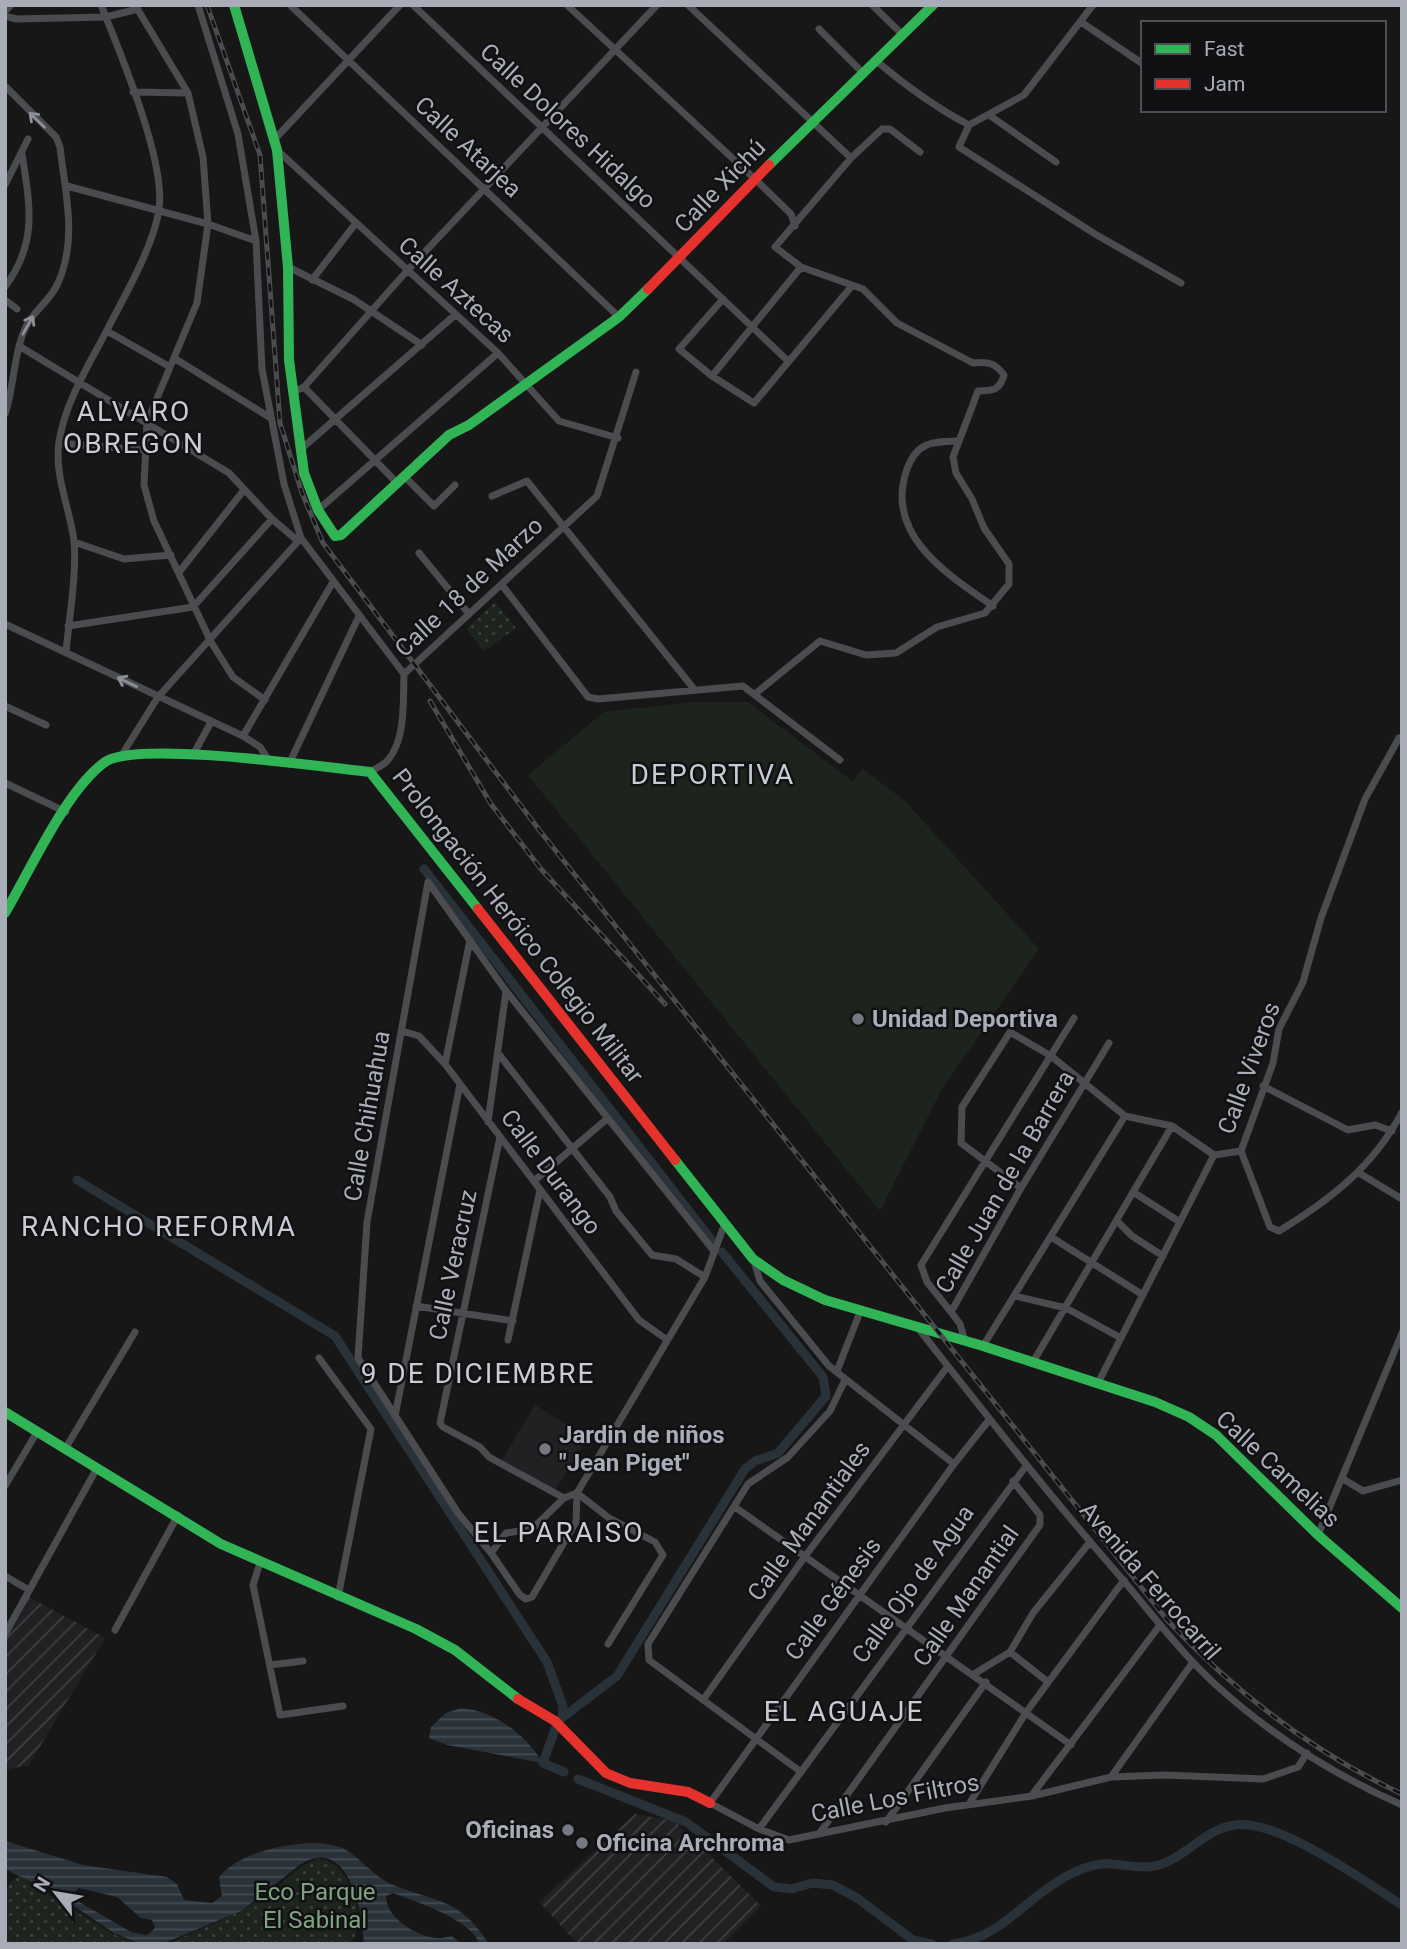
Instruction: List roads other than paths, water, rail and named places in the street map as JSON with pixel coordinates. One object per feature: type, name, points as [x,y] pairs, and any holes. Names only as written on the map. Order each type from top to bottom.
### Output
[{"type":"street","points":[[11,5],[5,14],[16,19],[106,17],[137,7],[188,93],[202,157],[208,224],[197,303],[147,422],[144,485],[154,522],[180,571],[193,607],[211,642],[233,677],[265,700]]},
{"type":"street","points":[[66,652],[74,542],[60,481],[58,443],[80,381],[140,262],[159,211],[159,174],[101,5]]},
{"type":"street","points":[[198,5],[238,134],[256,241],[262,369],[269,417],[300,539]]},
{"type":"street","points":[[234,5],[275,145],[288,267],[289,360],[304,473],[318,510],[498,354]]},
{"type":"street","name":"Calle Atarjea","points":[[290,5],[619,317]]},
{"type":"street","points":[[275,145],[400,5]]},
{"type":"street","name":"Calle Dolores Hidalgo","points":[[413,5],[788,360]]},
{"type":"street","points":[[567,5],[756,180],[791,214],[795,226]]},
{"type":"street","points":[[293,392],[304,387],[406,272],[657,5]]},
{"type":"street","points":[[688,5],[851,158]]},
{"type":"street","points":[[872,5],[902,34]]},
{"type":"street","name":"Calle Xichú","points":[[318,510],[332,535],[341,535],[449,435],[469,425],[619,317],[680,258],[811,121],[933,5]]},
{"type":"street","points":[[1093,5],[1024,95],[969,125],[959,147],[1095,234],[1181,283]]},
{"type":"street","points":[[1081,22],[1141,63]]},
{"type":"street","points":[[819,29],[862,72]]},
{"type":"street","points":[[875,60],[911,90],[969,125]]},
{"type":"street","points":[[5,86],[56,137],[67,186],[68,243],[58,282],[47,302],[30,318],[19,346],[7,390],[5,414]]},
{"type":"street","points":[[133,92],[188,93]]},
{"type":"street","points":[[989,116],[1056,162]]},
{"type":"street","points":[[755,694],[820,641],[866,655],[896,653],[937,627],[985,613],[1009,584],[1009,564],[984,528],[956,472],[953,457],[978,391],[992,391],[1001,385],[1004,375],[997,366],[986,361],[973,362],[946,351],[897,323],[863,289],[851,287],[801,267],[775,247],[851,158],[882,129],[890,129],[920,152]]},
{"type":"street","points":[[5,185],[28,139]]},
{"type":"street","name":"Calle Aztecas","points":[[275,145],[406,272],[527,382],[559,421],[618,438]]},
{"type":"street","points":[[5,287],[20,267],[31,216],[22,154]]},
{"type":"street","points":[[67,186],[208,224],[256,241]]},
{"type":"street","points":[[312,280],[356,223]]},
{"type":"street","points":[[288,267],[372,312],[422,345]]},
{"type":"street","points":[[712,376],[801,267]]},
{"type":"street","points":[[723,299],[679,349],[712,376],[754,404],[851,287]]},
{"type":"street","points":[[5,300],[17,309]]},
{"type":"street","points":[[301,449],[337,421],[455,315]]},
{"type":"street","points":[[107,331],[170,367]]},
{"type":"street","points":[[19,346],[229,473],[272,519],[300,539],[404,674]]},
{"type":"street","points":[[174,358],[269,417]]},
{"type":"street","name":"Calle 18 de Marzo","points":[[370,772],[388,761],[397,741],[404,674],[597,496],[618,438],[636,372]]},
{"type":"street","points":[[304,387],[375,460],[434,506],[455,485]]},
{"type":"street","points":[[958,441],[926,445],[913,453],[902,485],[902,511],[909,533],[928,557],[993,606]]},
{"type":"street","points":[[58,443],[144,450]]},
{"type":"street","points":[[492,496],[527,481],[694,689]]},
{"type":"street","points":[[180,571],[244,490]]},
{"type":"street","points":[[68,626],[193,607],[272,519]]},
{"type":"street","points":[[123,753],[158,697],[211,642],[300,539]]},
{"type":"street","points":[[74,542],[124,559],[171,555]]},
{"type":"street","points":[[419,553],[469,614]]},
{"type":"street","points":[[243,736],[333,582]]},
{"type":"street","points":[[502,585],[589,697],[598,699],[743,686],[840,760]]},
{"type":"street","points":[[289,764],[359,616]]},
{"type":"street","points":[[5,624],[243,736],[260,747],[270,762]]},
{"type":"street","points":[[5,706],[46,725]]},
{"type":"street","points":[[194,755],[211,722]]},
{"type":"street","name":"Calle Viveros","points":[[1098,1383],[1214,1155],[1241,1151],[1273,1063],[1279,1028],[1303,982],[1321,918],[1365,799],[1399,738]]},
{"type":"street","name":"Prolongación Heróico Colegio Militar","points":[[5,913],[85,780],[104,761],[123,753],[153,751],[370,772],[753,1259],[783,1280],[825,1300],[950,1336]]},
{"type":"street","points":[[5,783],[66,812]]},
{"type":"street","name":"Calle Chihuahua","points":[[395,1416],[358,1358],[367,1222],[428,882],[470,940]]},
{"type":"street","points":[[470,940],[506,991],[714,1251]]},
{"type":"street","points":[[444,1064],[470,940]]},
{"type":"street","points":[[488,1122],[506,991]]},
{"type":"street","points":[[951,1312],[927,1282],[921,1265],[1074,1018]]},
{"type":"street","name":"Calle Durango","points":[[402,1031],[419,1036],[444,1064],[639,1320],[666,1339]]},
{"type":"street","points":[[1021,1188],[961,1143],[962,1107],[1010,1032],[1051,1056],[1125,1116],[1172,1126],[1214,1155]]},
{"type":"street","name":"Calle Juan de la Barrera","points":[[965,1341],[960,1324],[951,1312],[1021,1188],[1109,1043]]},
{"type":"street","points":[[499,1053],[652,1255],[676,1259],[705,1277]]},
{"type":"street","points":[[460,1084],[395,1416],[458,1513],[491,1553],[520,1595],[526,1599],[532,1597],[576,1522],[577,1493],[705,1277],[725,1223]]},
{"type":"street","points":[[1264,1086],[1349,1130],[1375,1125],[1392,1131]]},
{"type":"street","points":[[1241,1151],[1273,1229],[1279,1231],[1322,1205],[1359,1172],[1392,1131],[1402,1112]]},
{"type":"street","points":[[983,1346],[1125,1116]]},
{"type":"street","points":[[534,1181],[608,1118]]},
{"type":"street","points":[[1033,1362],[1172,1126]]},
{"type":"street","name":"Calle Veracruz","points":[[500,1137],[440,1423],[480,1447],[489,1457],[564,1498]]},
{"type":"street","points":[[1359,1172],[1402,1199]]},
{"type":"street","points":[[508,1340],[540,1190]]},
{"type":"street","points":[[1133,1192],[1180,1222]]},
{"type":"street","points":[[1116,1221],[1132,1236],[1163,1256]]},
{"type":"street","points":[[1051,1237],[1143,1295]]},
{"type":"street","points":[[753,1259],[760,1281],[829,1366],[902,1426],[954,1464]]},
{"type":"street","points":[[1015,1296],[1066,1308],[1121,1338]]},
{"type":"street","points":[[416,1306],[463,1311],[513,1321]]},
{"type":"street","points":[[837,1371],[860,1312]]},
{"type":"street","name":"Avenida Ferrocarril","points":[[917,1327],[1026,1466],[1160,1625],[1217,1686],[1284,1740],[1339,1776],[1402,1805]]},
{"type":"street","points":[[65,1449],[135,1332]]},
{"type":"street","points":[[1318,1535],[1402,1333]]},
{"type":"street","name":"Calle Camelias","points":[[950,1336],[1098,1383],[1189,1417],[1216,1435],[1318,1535],[1402,1608]]},
{"type":"street","points":[[319,1358],[371,1429],[338,1597]]},
{"type":"street","name":"Calle Manantiales","points":[[703,1700],[806,1555],[948,1366]]},
{"type":"street","points":[[801,1772],[649,1660],[646,1652],[648,1644],[748,1484],[788,1457],[830,1410],[845,1380]]},
{"type":"street","name":"Calle Los Filtros","points":[[5,1412],[222,1544],[260,1563],[416,1629],[455,1650],[528,1707],[555,1721],[606,1773],[630,1783],[688,1793],[760,1829],[789,1840],[885,1823],[969,1804],[1032,1796],[1111,1777],[1164,1775],[1264,1779],[1298,1767],[1307,1753]]},
{"type":"street","name":"Calle Génesis","points":[[710,1803],[954,1464],[989,1420]]},
{"type":"street","points":[[5,1486],[37,1432]]},
{"type":"street","name":"Calle Ojo de Agua","points":[[760,1829],[906,1626],[1026,1466]]},
{"type":"street","points":[[5,1634],[97,1468]]},
{"type":"street","points":[[1343,1479],[1363,1491],[1402,1480]]},
{"type":"street","name":"Calle Manantial","points":[[819,1835],[1042,1520],[1013,1481]]},
{"type":"street","points":[[491,1553],[506,1533],[532,1529],[564,1498],[577,1493]]},
{"type":"street","points":[[577,1493],[609,1518],[655,1542],[663,1555],[608,1644]]},
{"type":"street","points":[[735,1507],[1027,1711],[1071,1745]]},
{"type":"street","points":[[115,1630],[178,1516]]},
{"type":"street","points":[[974,1674],[1010,1652],[1033,1613],[1090,1542]]},
{"type":"street","points":[[260,1563],[253,1585],[280,1715],[343,1706]]},
{"type":"street","points":[[5,1576],[29,1590]]},
{"type":"street","points":[[969,1804],[1027,1711],[1124,1580]]},
{"type":"street","points":[[1032,1796],[1160,1625]]},
{"type":"street","points":[[1010,1652],[1048,1682]]},
{"type":"street","points":[[270,1665],[303,1661]]},
{"type":"street","points":[[1111,1777],[1194,1662]]},
{"type":"street","points":[[885,1823],[986,1682]]},
{"type":"waterway","points":[[424,869],[713,1242]]},
{"type":"waterway","points":[[77,1180],[335,1336],[547,1662],[563,1706],[562,1718]]},
{"type":"waterway","points":[[562,1718],[617,1676],[745,1469],[755,1461],[778,1453],[826,1396],[823,1377],[722,1252]]},
{"type":"waterway","points":[[555,1729],[543,1763],[564,1772]]},
{"type":"waterway","points":[[578,1779],[686,1822],[774,1887],[792,1889],[812,1883],[833,1885],[857,1898],[913,1940],[932,1944]]},
{"type":"waterway","points":[[953,1944],[969,1941],[996,1928],[1044,1891],[1076,1871],[1105,1864],[1155,1866],[1175,1858],[1213,1832],[1235,1825],[1253,1825],[1297,1841],[1402,1905]]},
{"type":"railway","points":[[207,5],[260,155],[280,423],[302,493],[323,543],[540,831],[1168,1621],[1221,1672],[1277,1719],[1337,1759],[1402,1794]]},
{"type":"railway","points":[[430,701],[491,804],[541,869],[665,1004]]},
{"type":"place","name":"Unidad Deportiva","points":[[858,1019]]},
{"type":"place","name":"Jardin de niños \"Jean Piget\"","points":[[545,1449]]},
{"type":"place","name":"Oficinas","points":[[568,1830]]},
{"type":"place","name":"Oficina Archroma","points":[[582,1843]]},
{"type":"district","name":"ALVARO OBREGON","points":[[134,427]]},
{"type":"district","name":"DEPORTIVA","points":[[713,774]]},
{"type":"district","name":"RANCHO REFORMA","points":[[159,1226]]},
{"type":"district","name":"9 DE DICIEMBRE","points":[[478,1373]]},
{"type":"district","name":"EL PARAISO","points":[[559,1532]]},
{"type":"district","name":"EL AGUAJE","points":[[844,1711]]},
{"type":"park label","name":"Eco Parque El Sabinal","points":[[315,1906]]}]
